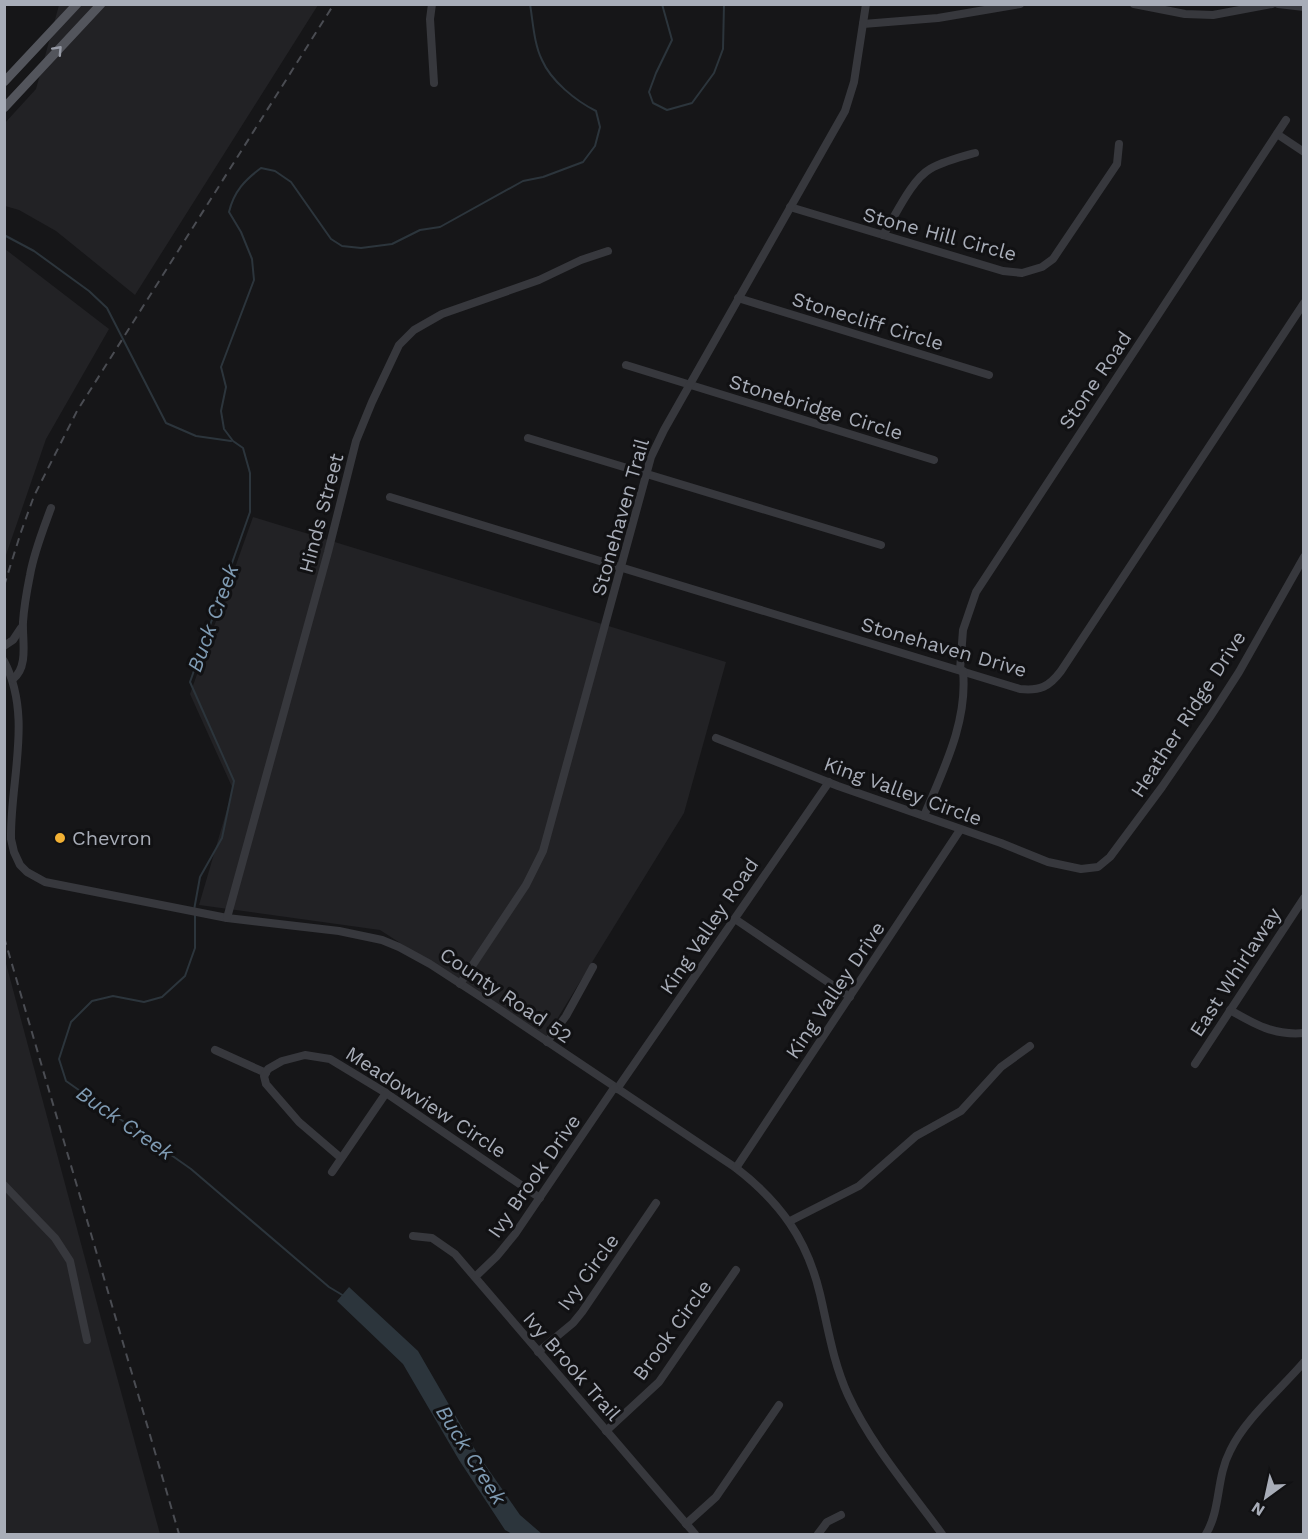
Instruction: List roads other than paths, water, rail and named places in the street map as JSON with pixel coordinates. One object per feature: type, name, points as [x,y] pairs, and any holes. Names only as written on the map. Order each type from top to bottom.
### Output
[{"type":"main road","points":[[4,82],[76,4]]},
{"type":"main road","points":[[4,108],[101,4]]},
{"type":"main road","points":[[26,59],[40,70]]},
{"type":"street","points":[[432,4],[430,19],[434,83]]},
{"type":"street","name":"Stonehaven Trail","points":[[460,984],[526,885],[543,851],[646,474],[657,444],[845,111],[854,82],[866,4]]},
{"type":"street","points":[[863,24],[938,18],[1020,4]]},
{"type":"street","points":[[1134,4],[1185,14],[1213,15],[1272,4]]},
{"type":"street","points":[[1278,4],[1304,7]]},
{"type":"street","name":"Stone Road","points":[[924,816],[956,738],[962,701],[963,630],[976,592],[1286,120]]},
{"type":"street","points":[[1277,134],[1304,152]]},
{"type":"street","name":"Stone Hill Circle","points":[[790,207],[1003,271],[1022,273],[1049,263],[1061,249],[1117,164],[1119,144]]},
{"type":"street","points":[[883,235],[922,175],[938,165],[975,153]]},
{"type":"street","name":"Hinds Street","points":[[227,918],[328,552],[356,441],[399,345],[414,330],[442,314],[539,280],[581,260],[608,251]]},
{"type":"street","name":"Stonecliff Circle","points":[[738,298],[989,375]]},
{"type":"street","name":"Stonehaven Drive","points":[[390,497],[1020,689],[1032,690],[1046,687],[1057,677],[1304,303]]},
{"type":"street","name":"Stonebridge Circle","points":[[626,365],[934,460]]},
{"type":"street","points":[[528,438],[881,545]]},
{"type":"street","points":[[13,679],[18,675],[22,666],[23,623],[33,559],[51,508]]},
{"type":"street","name":"Heather Ridge Drive","points":[[1081,869],[1090,869],[1104,863],[1162,787],[1239,672],[1304,557]]},
{"type":"street","points":[[4,646],[19,634],[23,623]]},
{"type":"street","name":"County Road 52","points":[[4,662],[13,679],[18,697],[19,723],[11,839],[14,852],[27,872],[45,882],[227,918],[339,931],[382,940],[412,954],[460,984],[736,1168],[758,1185],[790,1221],[804,1247],[817,1282],[832,1350],[850,1398],[876,1443],[942,1534]]},
{"type":"street","name":"King Valley Circle","points":[[716,738],[1048,862],[1081,869]]},
{"type":"street","name":"King Valley Road","points":[[615,1089],[829,782]]},
{"type":"street","name":"King Valley Drive","points":[[736,1168],[960,830]]},
{"type":"street","name":"East Whirlaway","points":[[1195,1064],[1304,898]]},
{"type":"street","points":[[735,919],[850,997]]},
{"type":"street","points":[[547,1042],[566,1016],[593,967]]},
{"type":"street","points":[[1230,1010],[1263,1028],[1285,1033],[1304,1033]]},
{"type":"street","points":[[790,1221],[859,1186],[916,1136],[961,1111],[1001,1067],[1030,1046]]},
{"type":"street","points":[[215,1050],[266,1073],[266,1084],[287,1110],[341,1158]]},
{"type":"street","name":"Meadowview Circle","points":[[266,1073],[273,1066],[294,1057],[316,1055],[340,1064],[540,1198]]},
{"type":"street","name":"Ivy Brook Drive","points":[[475,1277],[505,1248],[615,1089]]},
{"type":"street","points":[[332,1172],[386,1093]]},
{"type":"street","points":[[4,1185],[55,1238],[70,1261],[87,1340]]},
{"type":"street","name":"Ivy Circle","points":[[538,1352],[573,1323],[582,1312],[656,1203]]},
{"type":"street","name":"Ivy Brook Trail","points":[[412,1236],[427,1236],[455,1254],[695,1534]]},
{"type":"street","name":"Brook Circle","points":[[606,1431],[659,1382],[736,1270]]},
{"type":"street","points":[[1206,1534],[1214,1519],[1223,1467],[1229,1451],[1255,1417],[1304,1362]]},
{"type":"street","points":[[686,1524],[716,1497],[779,1405]]},
{"type":"street","points":[[818,1534],[827,1522],[841,1515]]},
{"type":"water","points":[[349,1287],[418,1351],[477,1453],[520,1515],[542,1534],[512,1534],[505,1530],[459,1460],[403,1364],[337,1301]]},
{"type":"waterway","name":"Buck Creek","points":[[194,910],[200,877],[222,838],[234,781],[190,682],[250,512],[250,473],[243,448],[233,441],[224,429],[221,411],[226,387],[221,367],[254,280],[252,259],[241,232],[229,212],[231,205],[241,187],[261,168],[275,171],[291,182],[331,239],[342,246],[361,248],[392,244],[420,230],[440,227],[523,181],[543,177],[583,162],[595,146],[600,127],[596,111],[565,90],[546,68],[537,47],[530,4]]},
{"type":"waterway","name":"Buck Creek","points":[[662,4],[672,40],[649,92],[653,103],[667,110],[692,103],[714,73],[723,49],[724,4]]},
{"type":"waterway","points":[[4,235],[34,251],[89,291],[107,308],[166,423],[196,436],[231,441]]},
{"type":"waterway","name":"Buck Creek","points":[[195,915],[195,948],[185,976],[162,997],[144,1002],[113,996],[92,1001],[71,1022],[59,1059],[66,1081],[191,1169],[329,1287],[344,1296]]},
{"type":"railway","points":[[4,586],[34,496],[77,411],[334,4]]},
{"type":"railway","points":[[4,937],[179,1534]]},
{"type":"place","name":"Chevron","points":[[60,838]]}]
